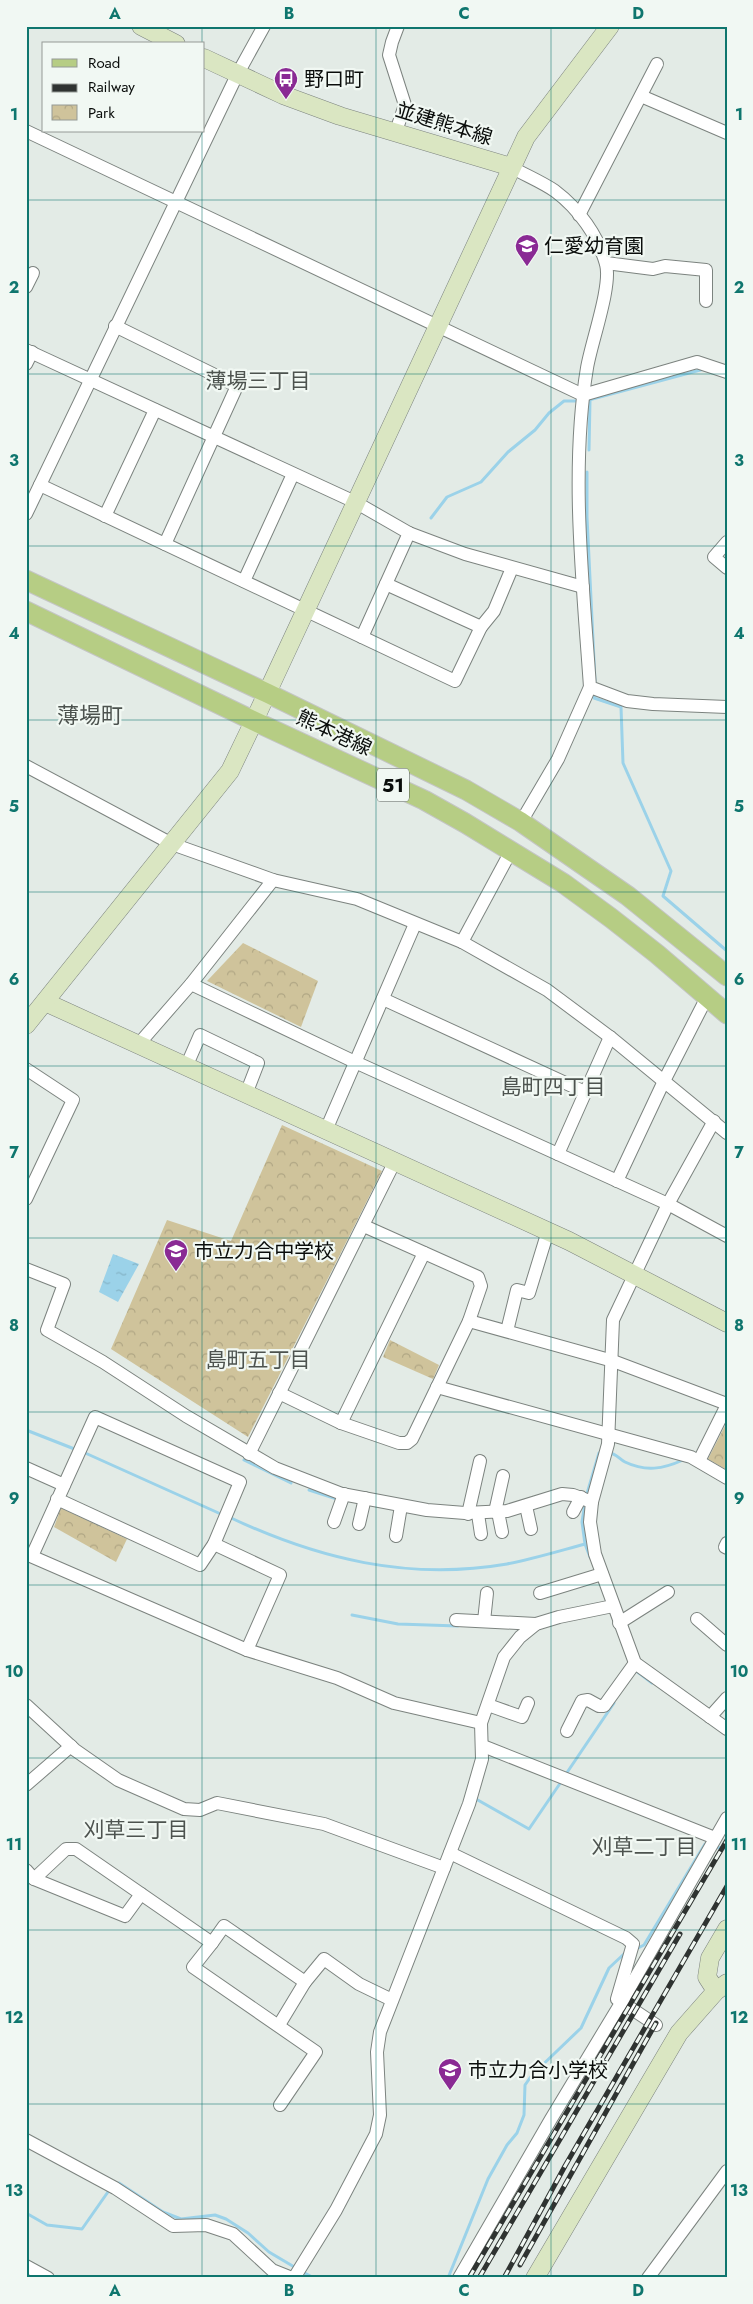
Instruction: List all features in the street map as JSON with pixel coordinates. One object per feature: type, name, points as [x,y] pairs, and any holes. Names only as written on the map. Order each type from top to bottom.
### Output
[{"type":"main road","name":"熊本港線","points":[[26,580],[420,766],[521,822],[628,896],[727,976]]},
{"type":"main road","name":"熊本港線","points":[[26,611],[254,722],[424,800],[563,883],[658,954],[727,1014]]},
{"type":"street","points":[[141,26],[172,42]]},
{"type":"street","points":[[26,514],[237,75],[264,26]]},
{"type":"street","points":[[396,131],[405,105],[389,55],[398,26]]},
{"type":"street","name":"並建熊本線","points":[[205,59],[237,75],[340,116],[396,131],[511,167],[526,137],[607,27]]},
{"type":"street","points":[[579,215],[657,64]]},
{"type":"street","points":[[641,96],[727,133]]},
{"type":"street","points":[[26,131],[583,394],[697,362],[727,372]]},
{"type":"street","points":[[26,1026],[158,858],[172,844],[230,771],[511,167],[554,191],[579,215],[595,235],[607,270],[604,298],[590,350],[583,394],[578,451],[583,588],[590,687],[558,759],[521,822]]},
{"type":"street","points":[[606,263],[653,269],[665,266],[706,270],[706,300]]},
{"type":"street","points":[[26,287],[33,273]]},
{"type":"street","points":[[115,326],[237,386],[165,544]]},
{"type":"street","points":[[26,364],[29,351],[212,438],[355,502],[409,532],[466,554],[583,588]]},
{"type":"street","points":[[105,516],[154,410]]},
{"type":"street","points":[[244,581],[293,474]]},
{"type":"street","points":[[40,485],[455,681],[481,627],[494,612],[512,568]]},
{"type":"street","points":[[362,637],[409,532]]},
{"type":"street","points":[[727,542],[714,557],[727,568]]},
{"type":"street","points":[[386,584],[481,627]]},
{"type":"street","points":[[590,687],[627,701],[727,707]]},
{"type":"street","points":[[26,766],[81,793],[172,844],[273,880],[357,899],[462,942],[548,990],[610,1037],[727,1132]]},
{"type":"street","points":[[462,942],[511,852]]},
{"type":"street","points":[[137,1046],[191,984],[273,880]]},
{"type":"street","points":[[326,1130],[415,924]]},
{"type":"street","points":[[191,984],[355,1062],[668,1204],[727,1236]]},
{"type":"street","points":[[617,1181],[664,1081],[707,997]]},
{"type":"street","points":[[383,999],[586,1092]]},
{"type":"street","points":[[45,1002],[137,1046],[548,1231],[727,1323]]},
{"type":"street","points":[[186,1067],[200,1035],[258,1063],[246,1094]]},
{"type":"street","points":[[558,1154],[610,1037]]},
{"type":"street","points":[[26,1069],[72,1100],[26,1199]]},
{"type":"street","points":[[573,1512],[586,1500],[608,1444],[613,1361],[613,1320],[668,1204],[714,1121]]},
{"type":"street","points":[[250,1454],[395,1161]]},
{"type":"street","points":[[279,1393],[341,1423],[399,1443],[407,1443],[412,1438],[438,1387],[469,1321],[481,1286],[478,1277],[364,1226]]},
{"type":"street","points":[[507,1331],[517,1290],[529,1293],[548,1231]]},
{"type":"street","points":[[341,1423],[424,1253]]},
{"type":"street","points":[[26,1269],[64,1284],[47,1330],[103,1362],[186,1416],[274,1468],[344,1494],[427,1510],[473,1514],[497,1512],[526,1506],[562,1494],[586,1500]]},
{"type":"street","points":[[469,1321],[613,1361],[727,1404],[699,1461]]},
{"type":"street","points":[[438,1387],[691,1456],[727,1478]]},
{"type":"street","points":[[57,1499],[200,1565],[214,1544],[240,1482],[95,1417],[29,1555],[247,1650],[338,1678],[394,1702],[481,1722]]},
{"type":"street","points":[[480,1461],[473,1514],[481,1534]]},
{"type":"street","points":[[26,1468],[64,1485]]},
{"type":"street","points":[[502,1532],[497,1512],[503,1476]]},
{"type":"street","points":[[334,1522],[344,1494]]},
{"type":"street","points":[[359,1524],[365,1498]]},
{"type":"street","points":[[586,1500],[590,1533],[602,1574],[635,1663],[727,1729]]},
{"type":"street","points":[[396,1536],[401,1506]]},
{"type":"street","points":[[526,1506],[531,1529]]},
{"type":"street","points":[[727,1543],[725,1547],[727,1548]]},
{"type":"street","points":[[214,1544],[280,1575],[247,1650]]},
{"type":"street","points":[[540,1593],[602,1574]]},
{"type":"street","points":[[620,1623],[668,1592]]},
{"type":"street","points":[[484,1621],[487,1593]]},
{"type":"street","points":[[456,1620],[536,1624],[559,1617],[613,1606]]},
{"type":"street","points":[[697,1619],[727,1646]]},
{"type":"street","points":[[26,2140],[115,2188],[173,2226],[206,2224],[233,2234],[270,2274],[293,2278],[336,2210],[376,2134],[380,2115],[378,2052],[380,2032],[472,1795],[482,1759],[481,1722],[499,1668],[510,1648],[536,1624]]},
{"type":"street","points":[[568,1731],[582,1702],[588,1700],[599,1706],[604,1706],[635,1663]]},
{"type":"street","points":[[710,1717],[727,1698]]},
{"type":"street","points":[[488,1705],[522,1717],[528,1703]]},
{"type":"street","points":[[26,1705],[72,1746],[118,1780],[184,1809],[200,1810],[217,1803],[324,1824],[444,1868]]},
{"type":"street","points":[[26,1785],[72,1746]]},
{"type":"street","points":[[483,1746],[715,1838]]},
{"type":"street","points":[[459,2278],[551,2119],[621,2004],[727,1818]]},
{"type":"street","points":[[30,1875],[66,1849],[76,1849],[212,1942]]},
{"type":"street","points":[[450,1853],[626,1938],[633,1944],[617,1999],[621,2004],[656,2024]]},
{"type":"street","points":[[30,1875],[125,1916],[141,1894]]},
{"type":"street","points":[[280,2105],[316,2052],[193,1967],[224,1926],[306,1982]]},
{"type":"street","points":[[535,2278],[679,2033],[721,1987],[707,1977],[710,1958],[727,1929]]},
{"type":"street","points":[[279,2025],[306,1982],[324,1959],[359,1984],[392,2000]]},
{"type":"street","points":[[648,2278],[727,2171]]},
{"type":"street","points":[[26,2266],[48,2278]]},
{"type":"green space","points":[[243,943],[318,981],[301,1027],[207,981]]},
{"type":"green space","points":[[282,1125],[382,1171],[248,1437],[111,1349],[167,1220],[231,1241]]},
{"type":"green space","points":[[390,1340],[439,1365],[433,1379],[383,1357]]},
{"type":"green space","points":[[727,1422],[727,1470],[708,1459]]},
{"type":"green space","points":[[61,1508],[127,1539],[116,1562],[54,1527]]},
{"type":"water","points":[[113,1254],[139,1264],[118,1302],[99,1292]]},
{"type":"waterway","points":[[585,401],[704,369]]},
{"type":"waterway","points":[[589,450],[590,400]]},
{"type":"waterway","points":[[431,518],[447,497],[481,482],[508,452],[535,430],[549,413],[564,401],[579,401]]},
{"type":"waterway","points":[[587,472],[587,517],[595,681]]},
{"type":"waterway","points":[[595,692],[594,698],[621,707],[623,763],[671,871],[663,896],[727,951]]},
{"type":"waterway","points":[[26,1430],[77,1450]]},
{"type":"waterway","points":[[83,1452],[223,1515]]},
{"type":"waterway","points":[[586,1497],[599,1453],[602,1453]]},
{"type":"waterway","points":[[608,1453],[625,1462],[647,1468],[668,1466],[683,1460]]},
{"type":"waterway","points":[[244,1460],[291,1483]]},
{"type":"waterway","points":[[309,1490],[337,1499]]},
{"type":"waterway","points":[[229,1517],[262,1532],[296,1544],[364,1563],[434,1570],[470,1569],[517,1562],[585,1544],[582,1522],[585,1503]]},
{"type":"waterway","points":[[585,1544],[590,1557]]},
{"type":"waterway","points":[[352,1615],[398,1624],[458,1626]]},
{"type":"waterway","points":[[635,1670],[652,1683]]},
{"type":"waterway","points":[[566,1774],[614,1703]]},
{"type":"waterway","points":[[476,1799],[529,1829],[561,1782]]},
{"type":"waterway","points":[[636,1949],[644,1945],[705,1844],[707,1845]]},
{"type":"waterway","points":[[715,1847],[727,1849]]},
{"type":"waterway","points":[[448,2278],[488,2179],[507,2145],[517,2133],[524,2115],[525,2085],[532,2075],[581,2028],[609,1968],[625,1953]]},
{"type":"waterway","points":[[119,2183],[163,2212],[181,2219],[215,2215],[226,2219],[248,2233],[269,2252],[296,2268]]},
{"type":"waterway","points":[[26,2213],[47,2225],[82,2229],[110,2189]]},
{"type":"waterway","points":[[301,2271],[314,2278]]},
{"type":"railway","points":[[469,2278],[727,1840]]},
{"type":"railway","points":[[504,2278],[565,2166],[727,1886]]},
{"type":"railway","points":[[479,2278],[680,1934]]},
{"type":"railway","points":[[520,2265],[656,2023]]},
{"type":"place","name":"野口町","points":[[286,100]]},
{"type":"place","name":"仁愛幼育園","points":[[527,267]]},
{"type":"place","name":"市立力合中学校","points":[[176,1272]]},
{"type":"place","name":"市立力合小学校","points":[[450,2091]]},
{"type":"district","name":"薄場三丁目","points":[[258,381]]},
{"type":"district","name":"薄場町","points":[[90,715]]},
{"type":"district","name":"島町四丁目","points":[[553,1087]]},
{"type":"district","name":"島町五丁目","points":[[258,1360]]},
{"type":"district","name":"刈草三丁目","points":[[136,1830]]},
{"type":"district","name":"刈草二丁目","points":[[644,1847]]}]
